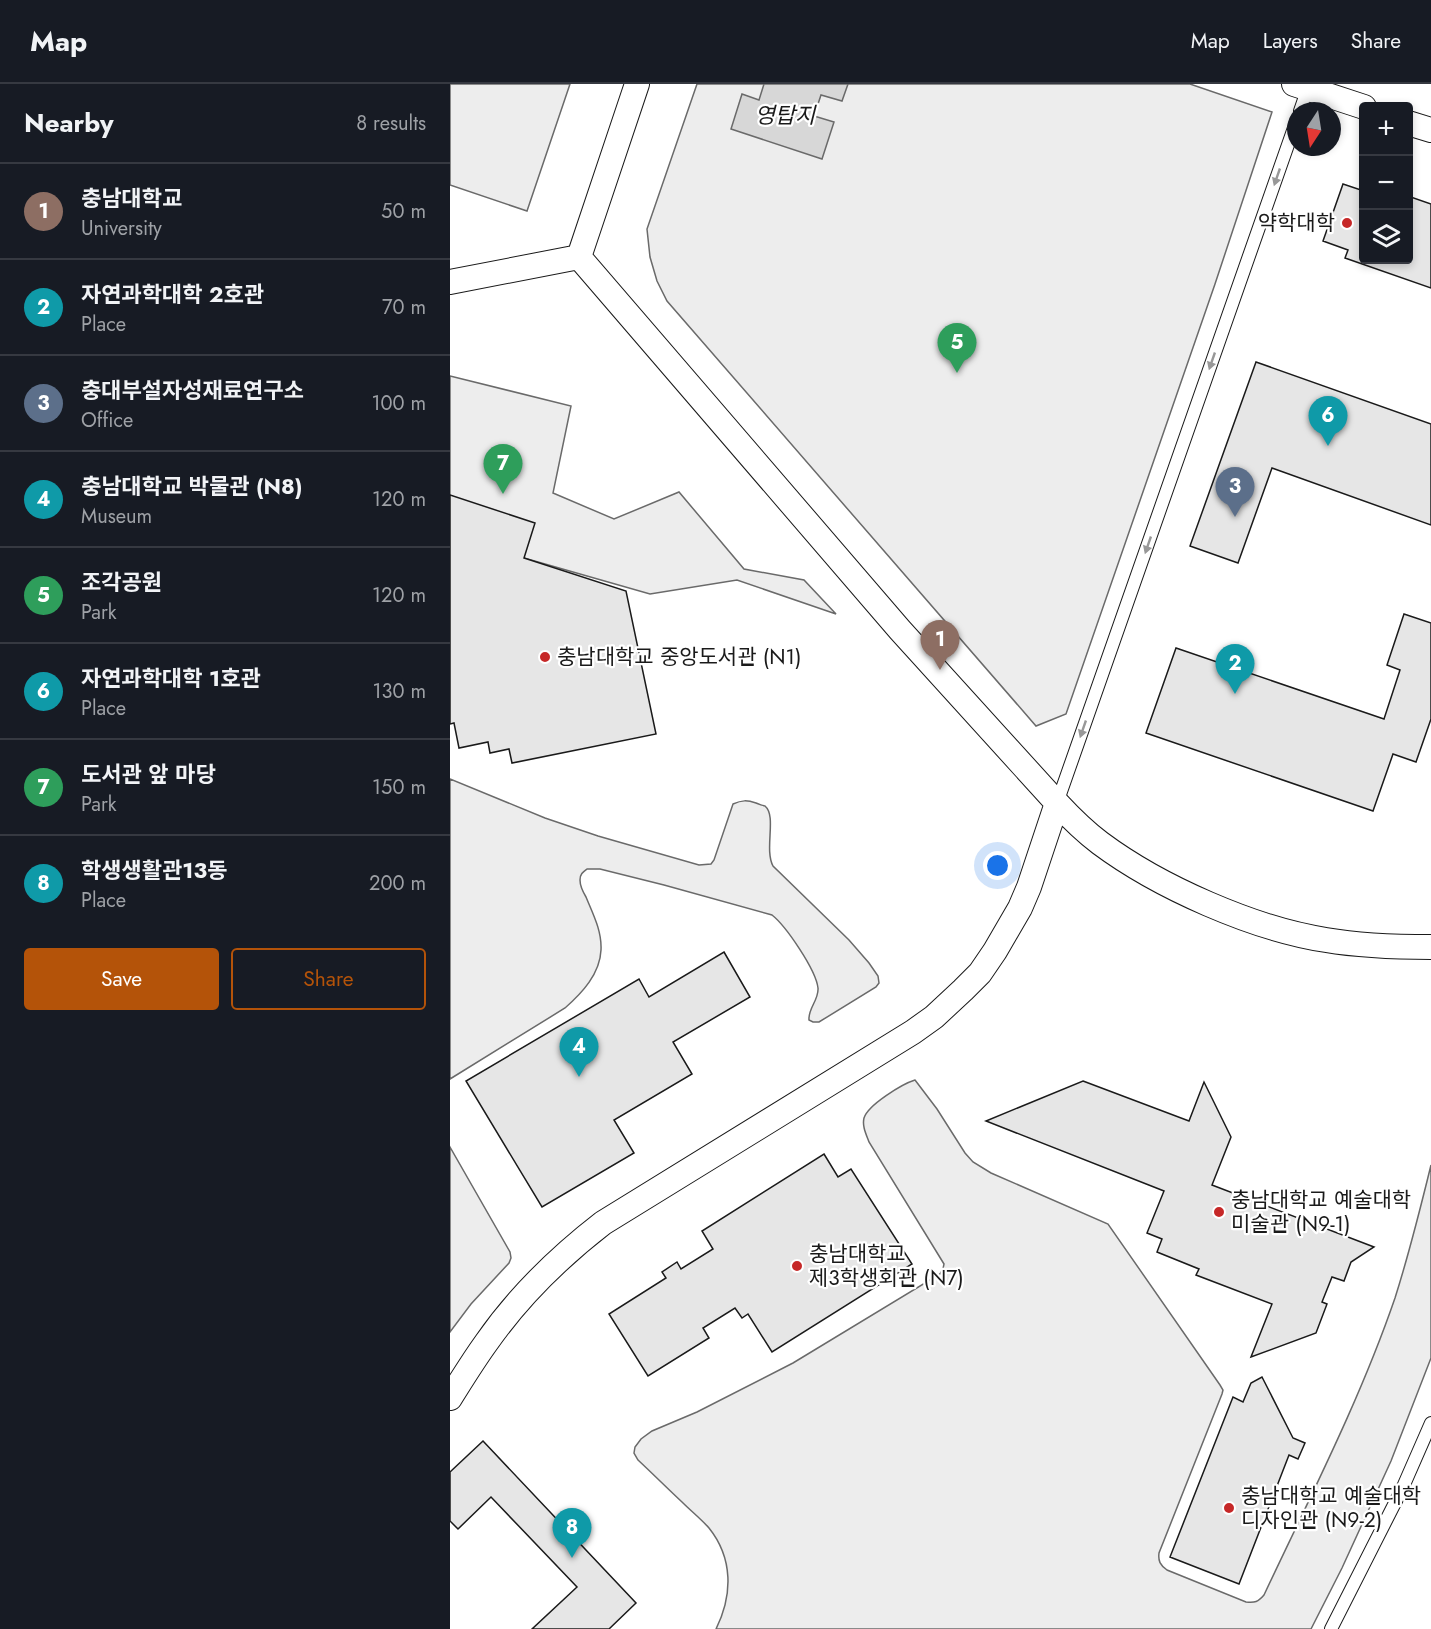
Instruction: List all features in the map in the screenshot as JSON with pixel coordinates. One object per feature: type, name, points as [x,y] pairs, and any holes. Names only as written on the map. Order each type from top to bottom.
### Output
[{"type":"street","points":[[579,257],[637,84]]},
{"type":"street","points":[[1303,92],[1359,106]]},
{"type":"street","points":[[1413,125],[1431,130]]},
{"type":"street","points":[[450,282],[579,257]]},
{"type":"street","points":[[579,257],[900,630],[1057,803],[1100,843],[1129,863],[1184,893],[1294,934],[1325,940],[1385,946],[1431,947]]},
{"type":"street","points":[[450,1398],[504,1320],[551,1267],[580,1240],[621,1211],[913,1032],[963,990],[980,973],[1020,908],[1057,803]]},
{"type":"lane","points":[[1057,803],[1287,148]]},
{"type":"lane","points":[[1331,1629],[1403,1487],[1431,1423]]},
{"type":"shaded area","points":[[450,84],[570,84],[527,211],[450,185]]},
{"type":"shaded area","points":[[697,84],[1190,84],[1272,112],[1066,714],[1036,726],[667,301],[657,281],[650,257],[647,229]]},
{"type":"shaded area","points":[[450,376],[571,406],[553,493],[614,519],[679,492],[744,569],[804,580],[836,614],[737,580],[650,594],[524,558],[450,495]]},
{"type":"shaded area","points":[[450,779],[545,818],[699,865],[711,864],[714,860],[733,804],[747,801],[765,806],[770,817],[770,851],[773,866],[849,940],[869,963],[878,976],[879,983],[819,1022],[813,1022],[809,1020],[809,1016],[818,992],[816,980],[800,949],[772,915],[600,869],[587,869],[580,880],[601,943],[600,959],[594,975],[578,996],[565,1008],[450,1079]]},
{"type":"shaded area","points":[[915,1080],[973,1162],[991,1173],[1108,1224],[1220,1385],[1223,1390],[1222,1394],[1159,1558],[1161,1565],[1167,1570],[1246,1602],[1256,1602],[1264,1595],[1334,1448],[1366,1374],[1395,1298],[1431,1165],[1431,1358],[1391,1461],[1311,1629],[716,1629],[722,1616],[728,1590],[723,1552],[709,1528],[638,1460],[634,1453],[635,1447],[652,1431],[697,1412],[793,1363],[940,1274],[944,1264],[869,1142],[864,1124],[867,1113],[878,1101]]},
{"type":"shaded area","points":[[450,1147],[510,1252],[511,1258],[450,1332]]},
{"type":"water","name":"영탑지","points":[[764,84],[848,84],[842,101],[821,95],[814,116],[834,122],[822,159],[731,129],[742,94],[759,100]]},
{"type":"building","name":"약학대학","points":[[1343,184],[1359,189],[1359,263],[1345,258],[1348,250],[1323,241]]},
{"type":"building","name":"약학대학","points":[[1413,198],[1431,204],[1431,288],[1362,264],[1413,264]]},
{"type":"building","points":[[1256,362],[1431,424],[1431,525],[1272,468],[1238,563],[1190,546]]},
{"type":"building","name":"충남대학교 중앙도서관 (N1)","points":[[450,495],[535,523],[524,558],[626,591],[656,734],[512,763],[509,749],[490,753],[488,742],[459,748],[454,723],[450,724]]},
{"type":"building","points":[[1404,614],[1431,623],[1431,719],[1416,762],[1393,754],[1373,811],[1146,733],[1176,648],[1384,719],[1400,670],[1387,665]]},
{"type":"building","points":[[724,952],[750,997],[673,1042],[692,1074],[614,1120],[634,1153],[542,1207],[466,1081],[639,979],[649,997]]},
{"type":"building","name":"충남대학교 예술대학 미술관 (N9-1)","points":[[1083,1081],[1189,1121],[1204,1082],[1231,1137],[1212,1185],[1374,1247],[1351,1262],[1344,1281],[1332,1277],[1322,1302],[1327,1304],[1316,1333],[1251,1357],[1272,1304],[1196,1275],[1199,1269],[1157,1252],[1162,1239],[1147,1233],[1164,1191],[986,1121]]},
{"type":"building","name":"충남대학교 제3학생회관 (N7)","points":[[824,1154],[838,1177],[851,1169],[912,1264],[772,1352],[748,1314],[742,1318],[735,1308],[703,1328],[709,1338],[648,1376],[609,1314],[666,1278],[662,1272],[677,1262],[681,1269],[713,1249],[702,1231]]},
{"type":"building","name":"충남대학교 예술대학 디자인관 (N9-2)","points":[[1262,1377],[1293,1438],[1305,1443],[1298,1459],[1289,1455],[1239,1584],[1170,1557],[1233,1397],[1243,1402],[1251,1383]]},
{"type":"building","points":[[483,1441],[636,1603],[609,1629],[532,1629],[577,1587],[491,1497],[458,1529],[450,1521],[450,1472]]},
{"type":"place","name":"약학대학","points":[[1347,223]]},
{"type":"place","name":"조각공원","points":[[957,373]]},
{"type":"place","name":"자연과학대학 1호관","points":[[1328,446]]},
{"type":"place","name":"도서관 앞 마당","points":[[503,494]]},
{"type":"place","name":"충대부설자성재료연구소","points":[[1235,517]]},
{"type":"place","name":"충남대학교 중앙도서관 (N1)","points":[[545,657]]},
{"type":"place","name":"충남대학교","points":[[940,670]]},
{"type":"place","name":"자연과학대학 2호관","points":[[1235,694]]},
{"type":"place","name":"충남대학교 박물관 (N8)","points":[[579,1077]]},
{"type":"place","name":"충남대학교 예술대학 미술관 (N9-1)","points":[[1219,1212]]},
{"type":"place","name":"충남대학교 제3학생회관 (N7)","points":[[797,1266]]},
{"type":"place","name":"충남대학교 예술대학 디자인관 (N9-2)","points":[[1229,1508]]},
{"type":"place","name":"학생생활관13동","points":[[572,1558]]}]
